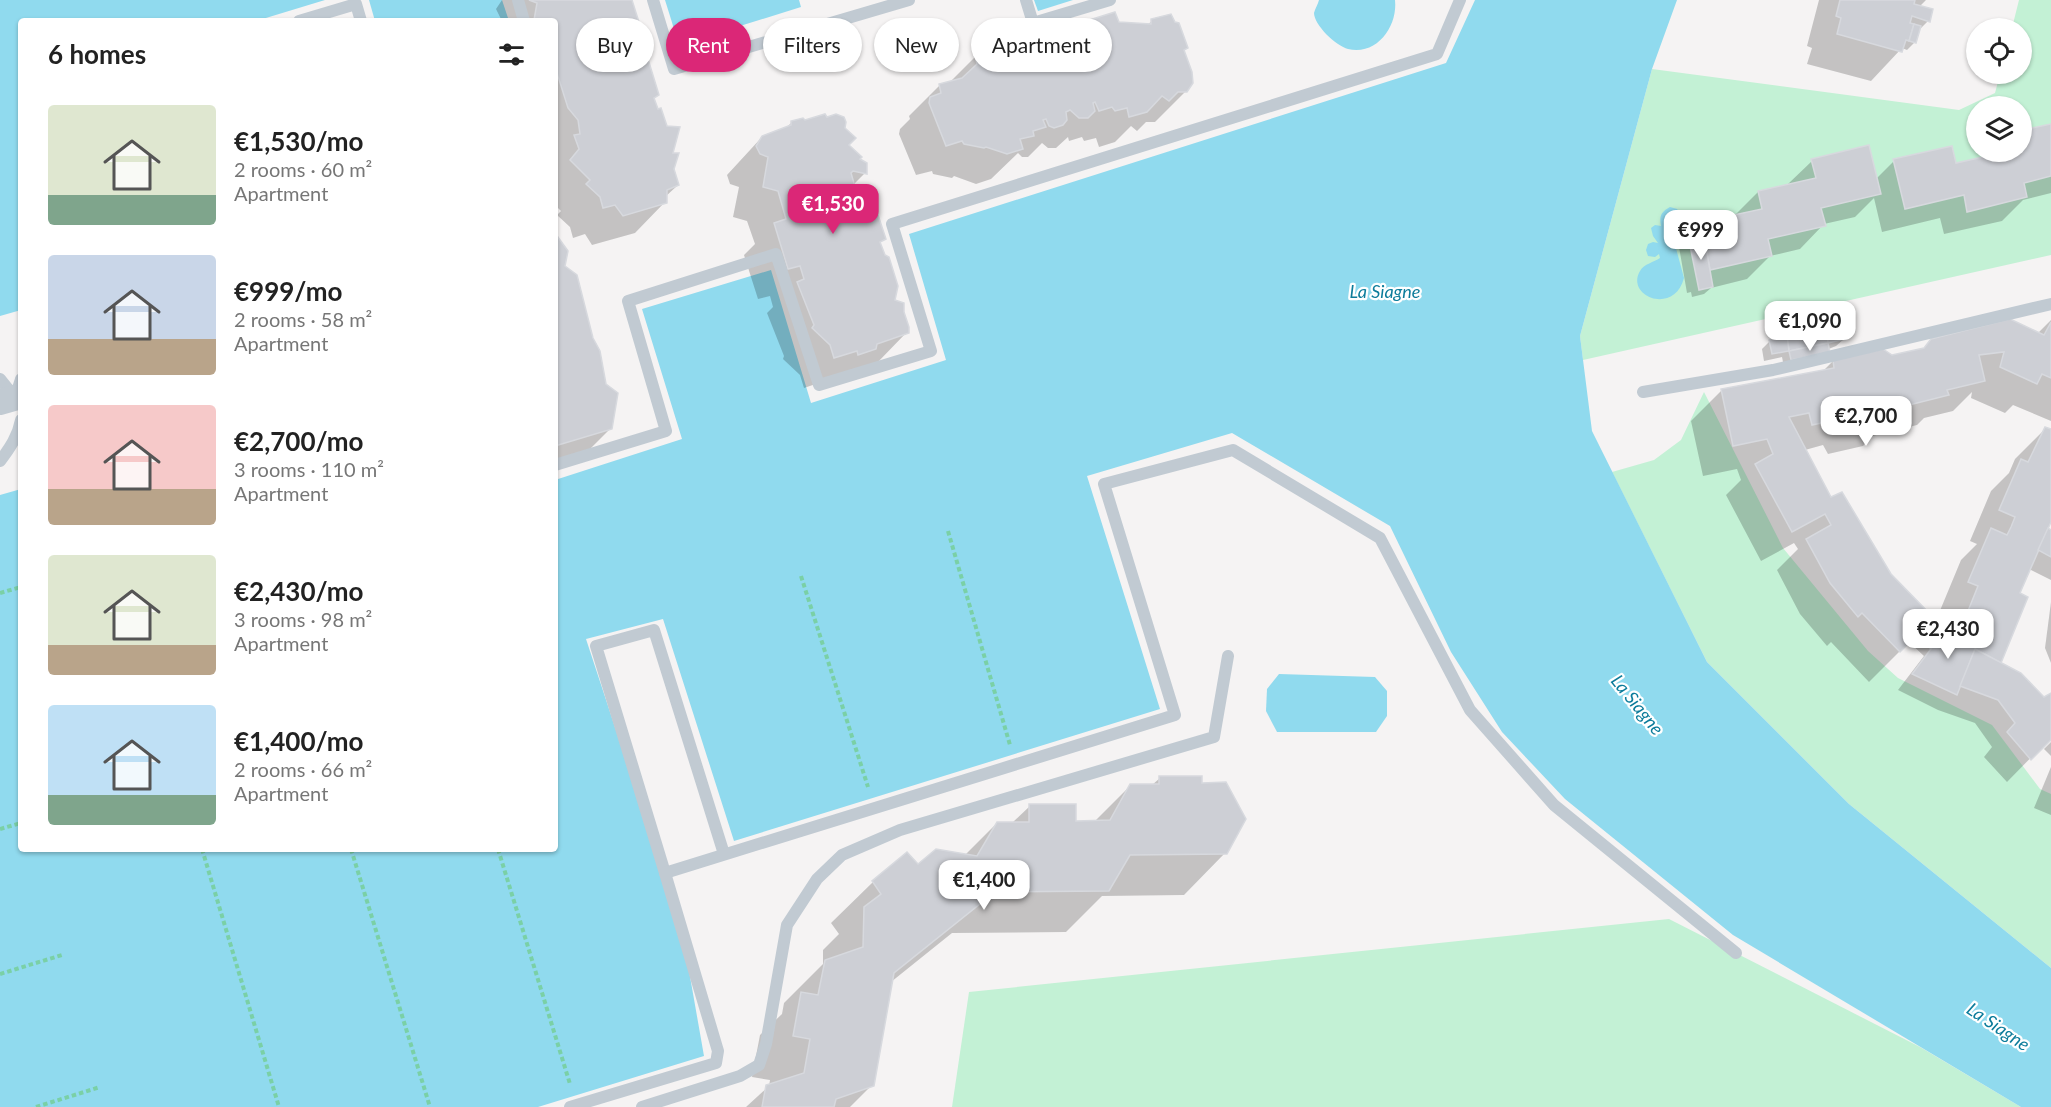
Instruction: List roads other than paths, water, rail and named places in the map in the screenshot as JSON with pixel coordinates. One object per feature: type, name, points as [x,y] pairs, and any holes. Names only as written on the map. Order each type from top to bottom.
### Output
[{"type":"lane","points":[[518,0],[523,18]]},
{"type":"lane","points":[[653,0],[674,69],[909,0]]},
{"type":"lane","points":[[1026,0],[1033,23],[1110,0]]},
{"type":"lane","points":[[558,464],[666,431],[628,301],[776,254],[819,385],[931,351],[892,224],[1437,54],[1460,0]]},
{"type":"lane","points":[[309,18],[356,4],[360,18]]},
{"type":"lane","points":[[1643,393],[1773,370],[2051,304]]},
{"type":"lane","points":[[15,398],[18,423]]},
{"type":"lane","points":[[0,460],[18,433]]},
{"type":"lane","points":[[664,873],[1175,715],[1104,484],[1233,450],[1380,538],[1470,710],[1554,805],[1736,953]]},
{"type":"lane","points":[[570,1107],[716,1063],[718,1052],[596,646],[654,630],[724,854]]},
{"type":"lane","points":[[642,1107],[740,1076],[759,1065],[766,1044],[787,925],[817,879],[842,855],[900,830],[1214,737],[1228,656]]},
{"type":"water","points":[[0,0],[325,0],[266,18],[18,18],[18,311],[0,316]]},
{"type":"water","points":[[369,0],[502,0],[508,18],[374,18]]},
{"type":"water","points":[[665,0],[799,0],[801,7],[751,23],[751,18],[671,18]]},
{"type":"water","points":[[1034,0],[1073,0],[1038,11]]},
{"type":"water","points":[[1319,0],[1395,0],[1393,20],[1384,37],[1376,43],[1368,48],[1348,49],[1332,39],[1315,18],[1314,13]]},
{"type":"water","name":"La Siagne","points":[[1475,0],[1677,0],[1652,69],[1580,336],[1592,431],[1707,662],[1849,804],[2051,968],[2051,1107],[2021,1107],[1733,935],[1565,799],[1502,732],[1451,652],[1390,526],[1232,433],[1087,476],[1160,709],[734,841],[663,619],[586,639],[682,931],[704,1056],[538,1107],[0,1107],[0,495],[18,490],[18,852],[558,852],[558,479],[682,439],[642,309],[771,270],[811,403],[946,360],[909,234],[1446,63]]},
{"type":"water","points":[[1670,207],[1677,209],[1680,215],[1676,225],[1670,226],[1684,278],[1679,290],[1671,296],[1662,299],[1653,298],[1639,288],[1637,280],[1642,269],[1660,258],[1659,254],[1655,257],[1648,256],[1646,250],[1648,244],[1658,243],[1651,228],[1655,225],[1661,226],[1661,215]]},
{"type":"water","points":[[1279,674],[1375,677],[1387,691],[1387,716],[1376,732],[1277,732],[1266,711],[1267,689]]}]
